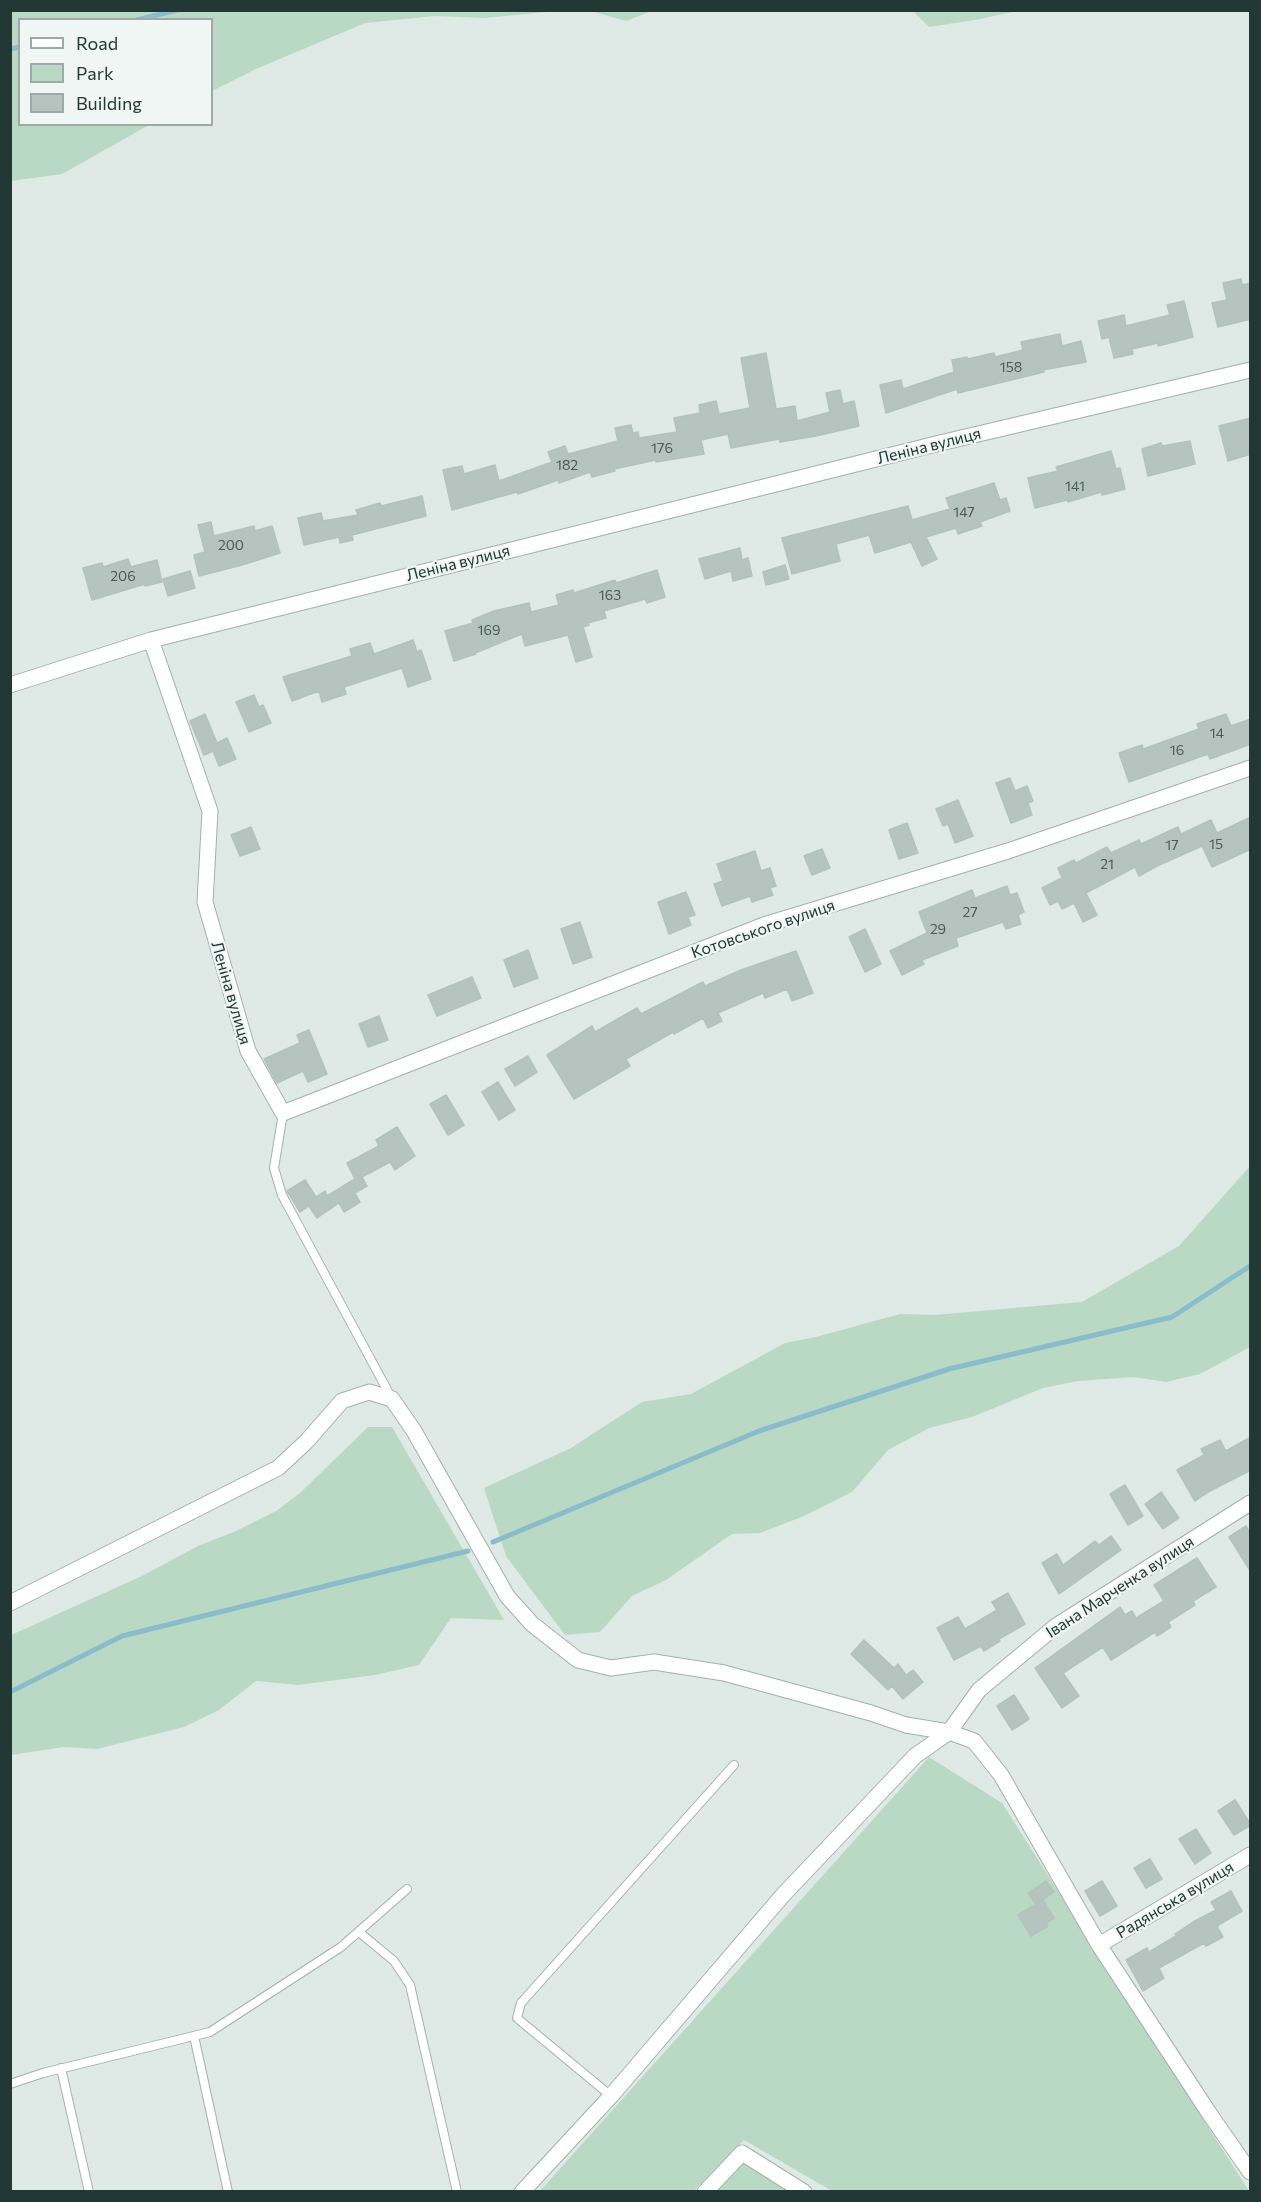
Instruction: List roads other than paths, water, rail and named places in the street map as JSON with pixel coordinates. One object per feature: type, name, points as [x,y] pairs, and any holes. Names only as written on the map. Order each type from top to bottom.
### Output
[{"type":"street","name":"Леніна вулиця","points":[[284,1113],[248,1052],[205,902],[210,811],[151,639],[940,443],[1251,370]]},
{"type":"street","points":[[10,685],[151,639]]},
{"type":"street","name":"Котовського вулиця","points":[[284,1113],[764,925],[1008,851],[1251,768]]},
{"type":"street","points":[[10,1603],[278,1468],[306,1442],[342,1401],[369,1392],[392,1399],[414,1431],[507,1596],[532,1624],[578,1660],[611,1668],[654,1662],[724,1673],[871,1713],[906,1725],[949,1732],[974,1741],[1001,1774],[1099,1945],[1203,2104],[1251,2172]]},
{"type":"street","name":"Івана Марченка вулиця","points":[[522,2192],[611,2096],[783,1895],[915,1756],[949,1732],[979,1690],[1056,1626],[1251,1503]]},
{"type":"street","name":"Радянська вулиця","points":[[1099,1945],[1251,1855]]},
{"type":"street","points":[[705,2192],[742,2152],[804,2192]]},
{"type":"lane","points":[[284,1113],[274,1168],[282,1195],[392,1399]]},
{"type":"lane","points":[[611,2096],[518,2018],[521,2003],[735,1766]]},
{"type":"lane","points":[[10,2084],[61,2068],[210,2032],[341,1947],[407,1888]]},
{"type":"lane","points":[[359,1932],[394,1961],[410,1985],[457,2192]]},
{"type":"lane","points":[[194,2036],[228,2192]]},
{"type":"lane","points":[[61,2068],[89,2192]]},
{"type":"waterway","points":[[145,18],[177,10]]},
{"type":"waterway","points":[[10,49],[18,47]]},
{"type":"waterway","points":[[493,1542],[759,1431],[949,1369],[1172,1317],[1250,1266]]},
{"type":"waterway","points":[[10,1692],[122,1636],[468,1551]]}]
